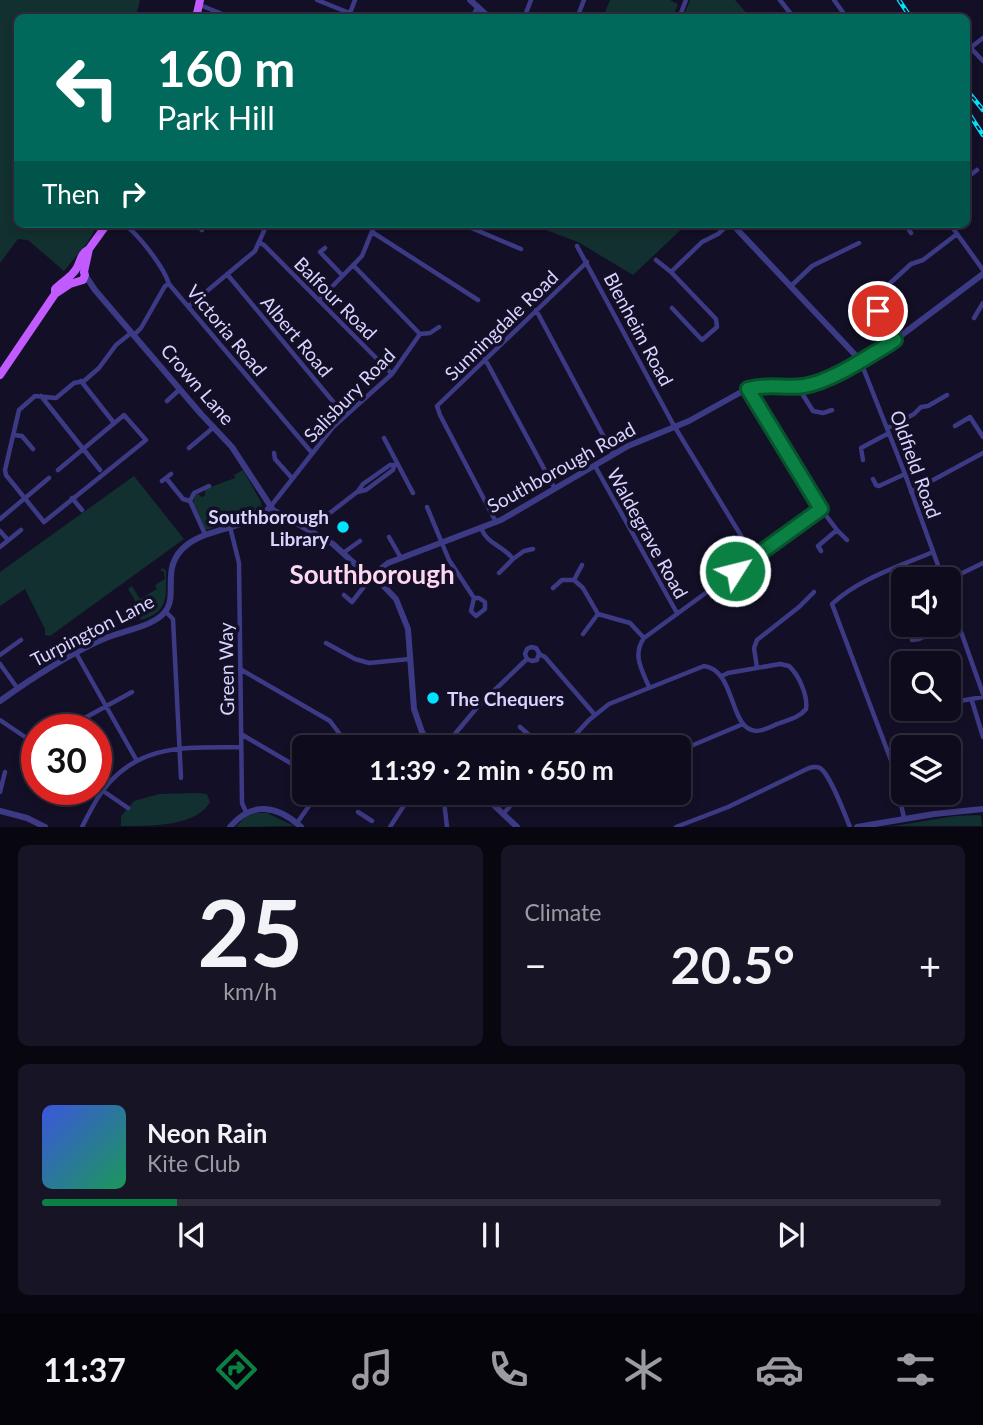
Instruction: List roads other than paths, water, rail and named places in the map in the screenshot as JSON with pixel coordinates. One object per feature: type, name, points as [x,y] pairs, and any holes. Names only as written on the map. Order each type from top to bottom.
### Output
[{"type":"main road","points":[[0,375],[55,294],[55,289],[80,275],[79,260],[104,228]]},
{"type":"street","points":[[317,0],[347,14]]},
{"type":"street","points":[[780,0],[791,14]]},
{"type":"street","points":[[200,3],[223,14]]},
{"type":"street","points":[[970,47],[983,61]]},
{"type":"street","points":[[970,175],[977,170]]},
{"type":"street","name":"Victoria Road","points":[[128,228],[158,264],[169,284],[312,453]]},
{"type":"street","points":[[189,306],[255,251],[266,228]]},
{"type":"street","points":[[319,300],[364,253],[373,228]]},
{"type":"street","points":[[471,228],[521,249]]},
{"type":"street","points":[[671,272],[702,242],[725,228]]},
{"type":"street","points":[[734,228],[860,360]]},
{"type":"street","points":[[908,228],[911,233]]},
{"type":"street","points":[[953,228],[983,272]]},
{"type":"street","points":[[372,232],[478,300]]},
{"type":"street","points":[[887,286],[911,264],[923,260],[957,234]]},
{"type":"street","name":"Balfour Road","points":[[260,243],[392,374]]},
{"type":"street","points":[[791,286],[812,266],[859,243]]},
{"type":"street","name":"Blenheim Road","points":[[577,246],[675,427],[754,557]]},
{"type":"street","points":[[325,247],[320,252],[342,275]]},
{"type":"street","points":[[656,260],[671,272],[718,324],[702,340],[672,308]]},
{"type":"street","name":"Sunningdale Road","points":[[496,522],[437,410],[439,404],[587,261]]},
{"type":"street","points":[[353,265],[420,334],[430,333],[439,327]]},
{"type":"street","name":"Southborough Road","points":[[373,575],[384,565],[496,522],[636,442],[675,427],[748,389],[768,384],[798,387],[820,381],[895,340],[983,272]]},
{"type":"street","name":"Albert Road","points":[[227,274],[345,416]]},
{"type":"street","points":[[58,470],[124,415],[146,440],[44,522],[5,470],[19,410],[36,396],[56,398],[74,383],[81,382],[106,361],[116,345],[133,334],[80,275]]},
{"type":"street","name":"Crown Lane","points":[[169,284],[165,286],[142,328],[133,334],[240,458],[270,507]]},
{"type":"street","points":[[868,297],[895,340]]},
{"type":"street","points":[[974,318],[983,303]]},
{"type":"street","points":[[536,310],[614,455]]},
{"type":"street","name":"Salisbury Road","points":[[270,507],[345,416],[392,374],[420,334]]},
{"type":"street","points":[[485,359],[555,489]]},
{"type":"street","name":"Oldfield Road","points":[[860,360],[939,567]]},
{"type":"street","points":[[81,382],[114,423]]},
{"type":"street","points":[[798,387],[813,411],[823,413],[832,410]]},
{"type":"street","points":[[167,401],[180,389]]},
{"type":"street","points":[[748,389],[821,509],[847,540]]},
{"type":"street","points":[[41,395],[100,470]]},
{"type":"street","points":[[863,460],[860,449],[867,443],[921,407],[947,395]]},
{"type":"street","points":[[954,426],[969,416],[983,437]]},
{"type":"street","points":[[189,448],[214,427]]},
{"type":"street","points":[[14,435],[22,436],[33,449]]},
{"type":"street","points":[[384,438],[395,464],[413,493]]},
{"type":"street","points":[[274,453],[275,458],[292,478]]},
{"type":"street","points":[[911,492],[983,453]]},
{"type":"street","points":[[308,530],[357,492],[366,489],[393,470],[395,464]]},
{"type":"street","name":"Waldegrave Road","points":[[595,466],[677,613]]},
{"type":"street","points":[[873,479],[879,486],[905,474]]},
{"type":"street","points":[[166,477],[183,499],[190,501],[205,534]]},
{"type":"street","points":[[0,519],[48,478]]},
{"type":"street","points":[[190,501],[194,494],[209,486]]},
{"type":"street","points":[[72,498],[82,510]]},
{"type":"street","points":[[270,507],[343,553],[373,575],[392,594],[402,610],[408,629],[414,709],[424,735]]},
{"type":"street","name":"Turpington Lane","points":[[0,701],[108,636],[153,621],[165,611],[169,603],[170,571],[175,558],[186,546],[205,534],[256,519],[270,507]]},
{"type":"street","points":[[427,507],[449,560],[474,598]]},
{"type":"street","points":[[649,687],[637,654],[644,638],[821,509]]},
{"type":"street","name":"Green Way","points":[[230,526],[239,564],[242,803],[246,812]]},
{"type":"street","points":[[481,528],[486,538],[506,550],[513,559]]},
{"type":"street","points":[[0,547],[21,530]]},
{"type":"street","points":[[821,551],[818,546],[837,530]]},
{"type":"street","points":[[0,531],[8,540]]},
{"type":"street","points":[[389,537],[401,558]]},
{"type":"street","points":[[343,553],[360,541]]},
{"type":"street","points":[[499,573],[524,551],[533,549]]},
{"type":"street","points":[[904,818],[892,763],[832,604],[871,580],[933,552]]},
{"type":"street","points":[[961,574],[983,563]]},
{"type":"street","points":[[574,580],[580,567],[585,573]]},
{"type":"street","points":[[344,595],[352,602],[373,575]]},
{"type":"street","points":[[555,588],[562,580],[574,580],[583,588],[598,614],[630,623],[644,638]]},
{"type":"street","points":[[757,668],[754,648],[757,640],[799,607],[809,593]]},
{"type":"street","points":[[165,611],[173,619],[181,778]]},
{"type":"street","points":[[583,634],[598,614]]},
{"type":"street","points":[[961,631],[983,695],[972,701],[961,702]]},
{"type":"street","points":[[912,640],[924,637]]},
{"type":"street","points":[[0,655],[21,640]]},
{"type":"street","points":[[326,643],[355,659],[369,663],[410,659]]},
{"type":"street","points":[[527,659],[525,652],[529,648],[536,648],[595,715]]},
{"type":"street","points":[[76,653],[136,761]]},
{"type":"street","points":[[527,659],[534,661],[539,654]]},
{"type":"street","points":[[454,735],[480,705],[527,659]]},
{"type":"street","points":[[0,664],[18,688]]},
{"type":"street","points":[[576,735],[609,704],[704,666],[715,669],[722,676],[743,724],[752,730],[760,730],[799,716],[806,709],[806,699],[792,668],[780,664],[722,676]]},
{"type":"street","points":[[240,669],[330,721],[340,735]]},
{"type":"street","points":[[92,714],[132,692]]},
{"type":"street","points":[[972,701],[983,737]]},
{"type":"street","points":[[0,720],[21,734]]},
{"type":"street","points":[[691,746],[743,724]]},
{"type":"street","points":[[520,727],[529,735]]},
{"type":"street","points":[[241,734],[292,764]]},
{"type":"street","points":[[112,780],[136,761],[160,751],[241,747]]},
{"type":"street","points":[[676,827],[727,807],[808,768],[816,767],[827,776],[850,827]]},
{"type":"street","points":[[0,792],[5,772]]},
{"type":"street","points":[[112,796],[128,808]]},
{"type":"street","points":[[82,827],[94,805]]},
{"type":"street","points":[[230,827],[246,812],[265,809],[299,825],[311,805]]},
{"type":"street","points":[[390,827],[404,805]]},
{"type":"street","points":[[444,805],[447,827]]},
{"type":"street","points":[[494,805],[517,827]]},
{"type":"street","points":[[503,814],[511,805]]},
{"type":"street","points":[[858,827],[904,818],[983,809]]},
{"type":"street","points":[[0,811],[27,818],[45,827]]},
{"type":"street","points":[[358,812],[376,824]]},
{"type":"railway","points":[[899,0],[908,14]]},
{"type":"railway","points":[[970,94],[983,110]]},
{"type":"railway","points":[[970,115],[983,135]]},
{"type":"place","name":"Southborough Library","points":[[343,527]]},
{"type":"place","name":"The Chequers","points":[[433,698]]},
{"type":"district","name":"Southborough","points":[[372,574]]}]
